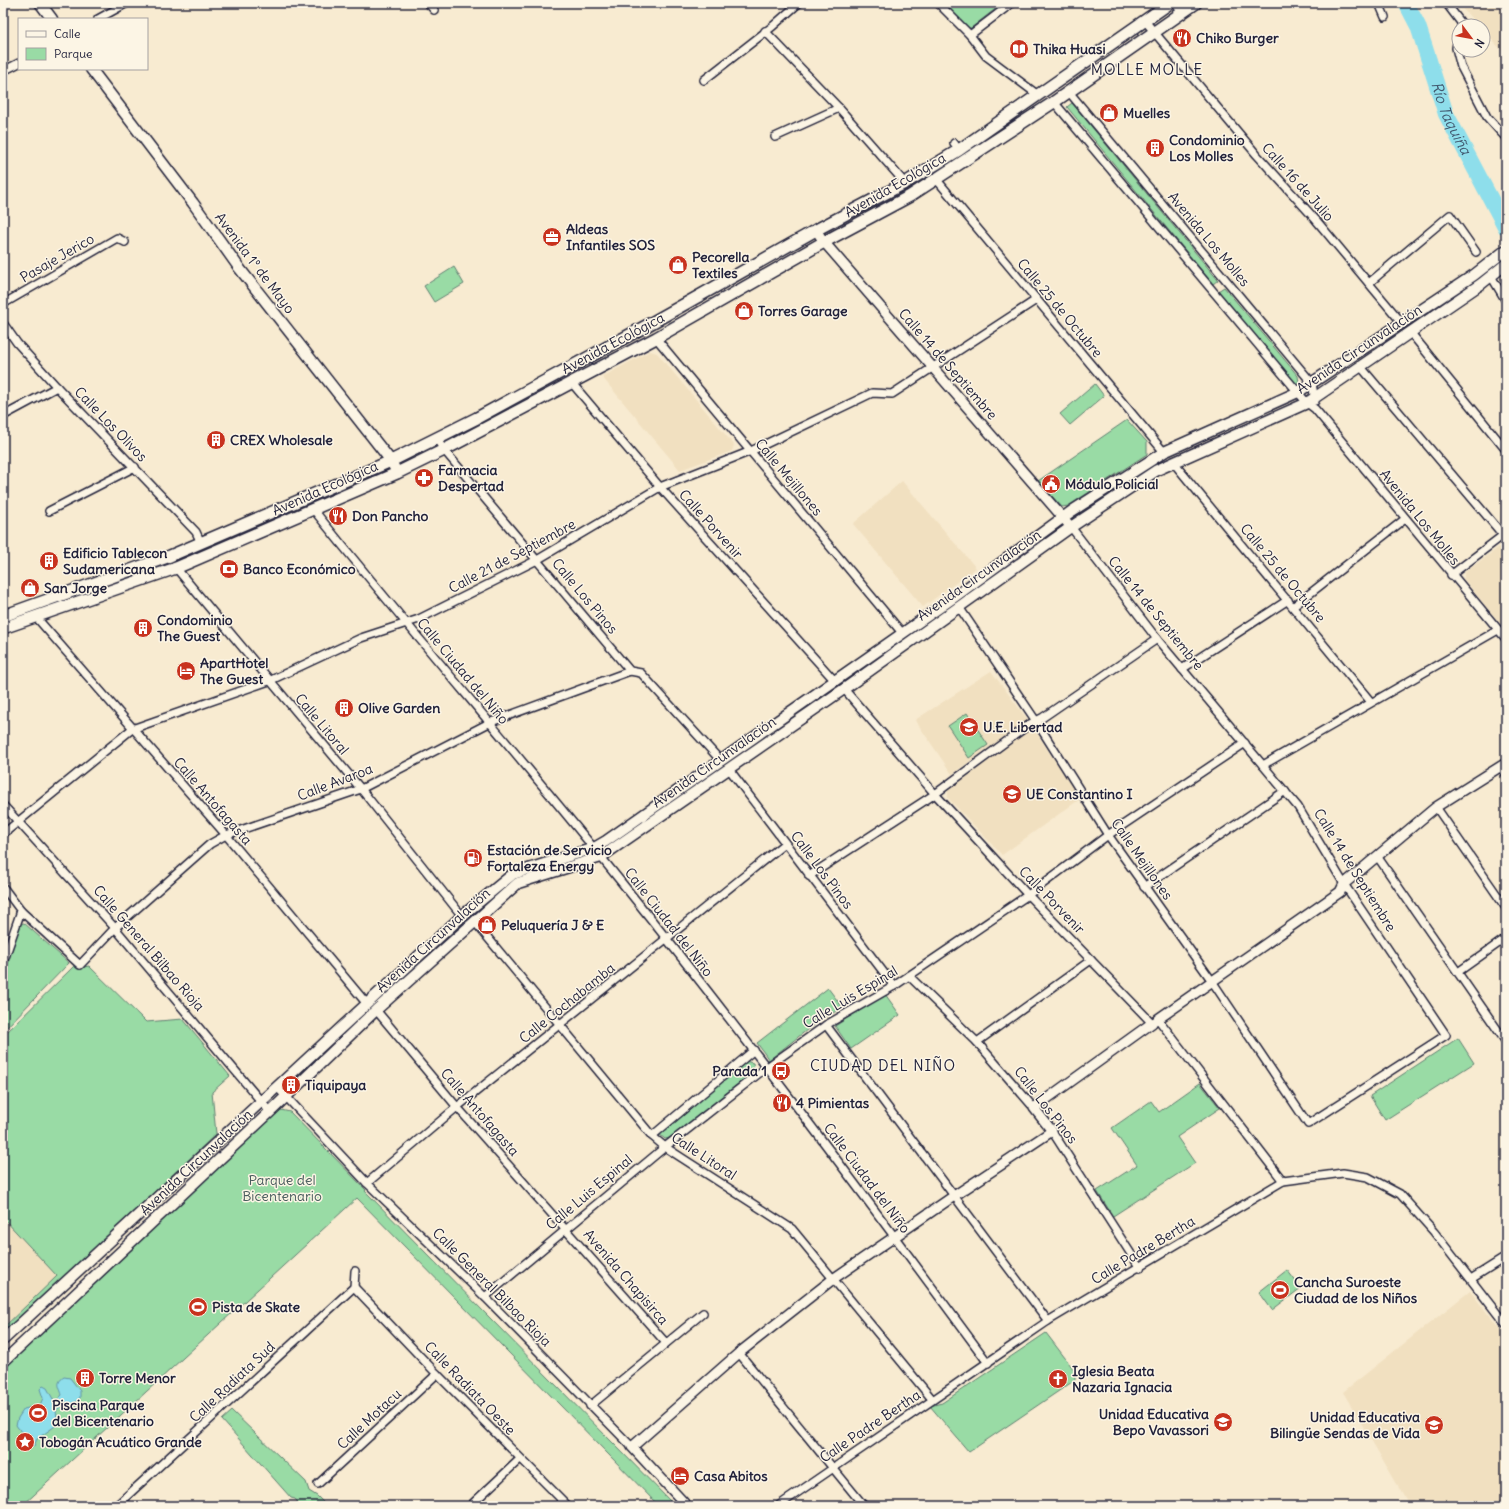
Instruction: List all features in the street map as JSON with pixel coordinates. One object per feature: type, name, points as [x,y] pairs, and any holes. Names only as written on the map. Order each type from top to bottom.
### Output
[{"type":"main road","points":[[40,3],[51,18]]},
{"type":"main road","name":"Avenida Ecológica","points":[[3,616],[201,543],[391,461],[436,438],[640,330],[816,230],[905,183],[956,147],[1038,95],[1170,3]]},
{"type":"main road","name":"Avenida Ecológica","points":[[3,628],[176,568],[397,473],[444,450],[656,338],[824,242],[937,180],[1069,92],[1154,32],[1180,8],[1196,3]]},
{"type":"main road","name":"Avenida 1º de Mayo","points":[[92,70],[193,203],[240,269],[391,461],[397,473]]},
{"type":"main road","points":[[1503,252],[1505,264]]},
{"type":"main road","name":"Avenida Circunvalación","points":[[3,1340],[462,916],[513,874],[594,848],[606,841],[903,634],[1063,517],[1164,452],[1298,392],[1474,275],[1503,252]]},
{"type":"main road","name":"Avenida Circunvalación","points":[[3,1362],[270,1112],[376,1010],[518,883],[601,857],[844,689],[1071,527],[1157,470],[1311,400],[1491,276],[1505,264]]},
{"type":"street","points":[[100,18],[127,3]]},
{"type":"street","points":[[428,3],[434,10]]},
{"type":"street","points":[[704,80],[773,26],[799,3]]},
{"type":"street","points":[[938,3],[970,35],[986,56],[1038,95]]},
{"type":"street","points":[[970,35],[1012,3]]},
{"type":"street","points":[[1379,3],[1385,17]]},
{"type":"street","points":[[1446,3],[1457,18]]},
{"type":"street","name":"Calle 16 de Julio","points":[[1145,21],[1257,155],[1316,220],[1402,323]]},
{"type":"street","points":[[765,31],[839,108],[905,183]]},
{"type":"street","points":[[1459,58],[1462,67],[1487,118],[1506,138]]},
{"type":"street","points":[[3,71],[18,64]]},
{"type":"street","name":"Avenida Los Molles","points":[[1069,92],[1312,383],[1311,400],[1315,409],[1451,575],[1506,639]]},
{"type":"street","name":"Avenida Los Molles","points":[[1054,102],[1298,392],[1311,400]]},
{"type":"street","points":[[775,137],[839,108]]},
{"type":"street","name":"Calle 25 de Octubre","points":[[937,180],[1164,452]]},
{"type":"street","points":[[1369,283],[1450,215],[1476,252]]},
{"type":"street","name":"Calle 14 de Septiembre","points":[[816,230],[824,242],[1063,517],[1157,639],[1298,807],[1344,884],[1446,1035],[1308,1124]]},
{"type":"street","name":"Pasaje Jerico","points":[[3,304],[117,238],[125,242]]},
{"type":"street","points":[[1491,276],[1506,301]]},
{"type":"street","name":"Calle 21 de Septiembre","points":[[3,834],[132,729],[269,681],[361,638],[419,619],[537,560],[660,487],[751,451],[872,393],[892,394],[1036,300]]},
{"type":"street","name":"Calle Los Olivos","points":[[3,323],[17,343],[57,387],[196,532],[201,543]]},
{"type":"street","points":[[1410,332],[1506,450]]},
{"type":"street","name":"Calle Mejillones","points":[[656,338],[903,634]]},
{"type":"street","points":[[1361,367],[1505,534],[1451,575]]},
{"type":"street","name":"Calle Porvenir","points":[[571,382],[660,487],[835,681]]},
{"type":"street","points":[[3,416],[57,387]]},
{"type":"street","name":"Calle Los Pinos","points":[[436,438],[444,450],[630,671],[641,673],[721,761]]},
{"type":"street","name":"Calle 25 de Octubre","points":[[1173,462],[1294,606],[1371,702]]},
{"type":"street","points":[[49,511],[135,467]]},
{"type":"street","name":"Calle Ciudad del Niño","points":[[313,509],[594,848],[754,1050],[896,1237],[988,1363]]},
{"type":"street","points":[[1294,606],[1405,519]]},
{"type":"street","name":"Calle Litoral","points":[[176,568],[269,681],[361,789],[462,916]]},
{"type":"street","points":[[1182,669],[1288,600]]},
{"type":"street","name":"Calle Mejillones","points":[[959,607],[1036,721],[1108,835],[1212,981],[1308,1124]]},
{"type":"street","name":"Calle Antofagasta","points":[[36,617],[132,729],[226,835],[367,1004]]},
{"type":"street","points":[[1263,765],[1498,630]]},
{"type":"street","points":[[809,876],[935,794],[1036,721],[1157,639]]},
{"type":"street","name":"Calle Avaroa","points":[[21,911],[80,965],[115,928],[210,844],[226,835],[361,789],[490,722],[630,671]]},
{"type":"street","name":"Calle Porvenir","points":[[844,689],[935,794],[1028,895],[1091,960],[1155,1021],[1283,1181]]},
{"type":"street","name":"Calle Luis Espinal","points":[[485,1297],[665,1147],[767,1067],[826,1025],[909,976],[1028,895],[1108,835],[1245,743]]},
{"type":"street","points":[[1034,1108],[1155,1021],[1340,892],[1344,884],[1436,807],[1504,768]]},
{"type":"street","name":"Calle Los Pinos","points":[[729,769],[784,844],[894,986]]},
{"type":"street","points":[[1144,887],[1285,791]]},
{"type":"street","name":"Calle General Bilbao Rioja","points":[[3,805],[115,928],[270,1112]]},
{"type":"street","points":[[1436,807],[1506,908]]},
{"type":"street","name":"Calle Cochabamba","points":[[367,1183],[458,1107],[784,844]]},
{"type":"street","points":[[1377,856],[1506,1042]]},
{"type":"street","points":[[3,887],[21,911],[3,963]]},
{"type":"street","name":"Calle Litoral","points":[[474,921],[559,1026],[652,1136],[665,1147],[792,1229],[932,1399]]},
{"type":"street","points":[[1458,972],[1506,938]]},
{"type":"street","points":[[977,1042],[1091,960]]},
{"type":"street","name":"Calle Los Pinos","points":[[909,976],[977,1042],[1034,1108],[1052,1131],[1140,1268]]},
{"type":"street","name":"Calle Antofagasta","points":[[376,1010],[458,1107],[566,1228]]},
{"type":"street","points":[[826,1025],[1048,1321]]},
{"type":"street","points":[[652,1136],[754,1050]]},
{"type":"street","name":"Calle General Bilbao Rioja","points":[[277,1087],[367,1183],[485,1297],[590,1406],[632,1447],[687,1506]]},
{"type":"street","points":[[632,1447],[739,1353],[833,1279],[1052,1131]]},
{"type":"street","name":"Calle Padre Bertha","points":[[778,1506],[932,1399],[988,1363],[1048,1321],[1140,1268],[1283,1181],[1343,1173],[1368,1177],[1400,1194],[1471,1279],[1506,1325]]},
{"type":"street","name":"Avenida Chapisirca","points":[[566,1228],[666,1343]]},
{"type":"street","points":[[1471,1279],[1506,1257]]},
{"type":"street","points":[[354,1287],[355,1271]]},
{"type":"street","name":"Calle Radiata Oeste","points":[[354,1287],[520,1459],[568,1506]]},
{"type":"street","name":"Calle Radiata Sud","points":[[116,1506],[354,1287]]},
{"type":"street","points":[[590,1406],[703,1314]]},
{"type":"street","points":[[739,1353],[864,1506]]},
{"type":"street","name":"Calle Motacu","points":[[318,1484],[437,1374]]},
{"type":"street","points":[[470,1506],[520,1459]]},
{"type":"shaded area","points":[[1457,3],[1506,3],[1506,55],[1491,39],[1491,18],[1471,18]]},
{"type":"shaded area","points":[[650,351],[657,353],[734,445],[732,451],[680,470],[602,377]]},
{"type":"shaded area","points":[[902,481],[976,568],[923,607],[853,524]]},
{"type":"shaded area","points":[[1506,542],[1506,631],[1464,579],[1464,573]]},
{"type":"shaded area","name":"U.E. Libertad","points":[[991,671],[1028,720],[952,774],[915,720]]},
{"type":"shaded area","name":"UE Constantino I","points":[[1033,728],[1080,799],[1002,855],[948,798],[948,790]]},
{"type":"shaded area","points":[[3,1218],[58,1276],[3,1328]]},
{"type":"shaded area","name":"Unidad Educativa Bilingüe Sendas de Vida","points":[[1470,1291],[1506,1337],[1506,1506],[1410,1506],[1343,1392]]},
{"type":"green space","points":[[943,3],[1003,3],[971,28],[968,28]]},
{"type":"green space","points":[[1072,103],[1218,280],[1213,284],[1067,107]]},
{"type":"green space","points":[[454,267],[464,284],[434,302],[424,286]]},
{"type":"green space","points":[[1224,287],[1298,376],[1299,382],[1296,383],[1292,381],[1218,291]]},
{"type":"green space","points":[[1095,384],[1104,396],[1070,425],[1060,414]]},
{"type":"green space","points":[[1127,420],[1147,442],[1147,454],[1068,506],[1062,507],[1038,481]]},
{"type":"green space","points":[[967,713],[988,745],[969,758],[948,726]]},
{"type":"green space","points":[[24,923],[69,963],[3,1031],[3,971],[17,930],[20,924]]},
{"type":"green space","points":[[75,965],[79,968],[89,966],[146,1022],[183,1019],[230,1076],[212,1092],[216,1134],[3,1334],[3,1328],[57,1276],[3,1218],[3,1036]]},
{"type":"green space","points":[[828,988],[843,1008],[822,1018],[769,1060],[757,1043]]},
{"type":"green space","points":[[885,994],[900,1015],[851,1049],[835,1026]]},
{"type":"green space","points":[[1458,1038],[1474,1063],[1385,1120],[1370,1096]]},
{"type":"green space","points":[[745,1061],[753,1063],[754,1068],[752,1073],[670,1138],[665,1139],[659,1134]]},
{"type":"green space","points":[[1200,1083],[1220,1108],[1177,1137],[1195,1163],[1113,1216],[1097,1191],[1137,1165],[1112,1128],[1151,1101],[1159,1112]]},
{"type":"green space","name":"Parque del Bicentenario","points":[[281,1110],[290,1112],[366,1190],[365,1191],[675,1506],[659,1506],[357,1198],[22,1506],[3,1506],[3,1369],[275,1113]]},
{"type":"green space","name":"Cancha Suroeste Ciudad de los Niños","points":[[1287,1270],[1301,1288],[1272,1310],[1259,1292]]},
{"type":"green space","points":[[1046,1333],[1075,1371],[1075,1380],[969,1452],[930,1406],[942,1403]]},
{"type":"green space","points":[[232,1411],[306,1482],[309,1491],[317,1496],[327,1506],[301,1506],[295,1499],[291,1498],[222,1420]]},
{"type":"water","name":"Piscina Parque del Bicentenario","points":[[64,1377],[70,1378],[80,1391],[80,1398],[71,1406],[61,1407],[56,1411],[58,1424],[37,1439],[32,1447],[27,1443],[26,1435],[16,1425],[18,1418],[24,1409],[40,1405],[43,1398],[40,1389],[43,1386],[47,1388],[53,1399],[57,1400],[62,1395],[59,1383]]},
{"type":"waterway","name":"Río Taquiña","points":[[1406,3],[1418,26],[1446,114],[1506,228]]},
{"type":"place","name":"Chiko Burger","points":[[1182,38]]},
{"type":"place","name":"Thika Huasi","points":[[1019,49]]},
{"type":"place","name":"Muelles","points":[[1109,113]]},
{"type":"place","name":"Condominio Los Molles","points":[[1155,148]]},
{"type":"place","name":"Aldeas Infantiles SOS","points":[[552,237]]},
{"type":"place","name":"Pecorella Textiles","points":[[678,265]]},
{"type":"place","name":"Torres Garage","points":[[744,311]]},
{"type":"place","name":"CREX Wholesale","points":[[216,440]]},
{"type":"place","name":"Farmacia Despertad","points":[[424,478]]},
{"type":"place","name":"Módulo Policial","points":[[1051,484]]},
{"type":"place","name":"Don Pancho","points":[[338,516]]},
{"type":"place","name":"Edificio Tablecon Sudamericana","points":[[49,561]]},
{"type":"place","name":"Banco Económico","points":[[229,569]]},
{"type":"place","name":"San Jorge","points":[[30,588]]},
{"type":"place","name":"Condominio The Guest","points":[[143,628]]},
{"type":"place","name":"ApartHotel The Guest","points":[[186,671]]},
{"type":"place","name":"Olive Garden","points":[[344,708]]},
{"type":"place","name":"U.E. Libertad","points":[[969,727]]},
{"type":"place","name":"UE Constantino I","points":[[1012,794]]},
{"type":"place","name":"Estación de Servicio Fortaleza Energy","points":[[473,858]]},
{"type":"place","name":"Peluquería J & E","points":[[487,925]]},
{"type":"place","name":"Parada 1","points":[[781,1071]]},
{"type":"place","name":"Tiquipaya","points":[[291,1085]]},
{"type":"place","name":"4 Pimientas","points":[[782,1103]]},
{"type":"place","name":"Cancha Suroeste Ciudad de los Niños","points":[[1280,1290]]},
{"type":"place","name":"Pista de Skate","points":[[198,1307]]},
{"type":"place","name":"Torre Menor","points":[[85,1378]]},
{"type":"place","name":"Iglesia Beata Nazaria Ignacia","points":[[1058,1379]]},
{"type":"place","name":"Piscina Parque del Bicentenario","points":[[38,1413]]},
{"type":"place","name":"Unidad Educativa Bepo Vavassori","points":[[1223,1422]]},
{"type":"place","name":"Unidad Educativa Bilingüe Sendas de Vida","points":[[1434,1425]]},
{"type":"place","name":"Tobogán Acuático Grande","points":[[25,1442]]},
{"type":"place","name":"Casa Abitos","points":[[680,1476]]},
{"type":"district","name":"MOLLE MOLLE","points":[[1147,70]]},
{"type":"district","name":"CIUDAD DEL NIÑO","points":[[883,1066]]}]
